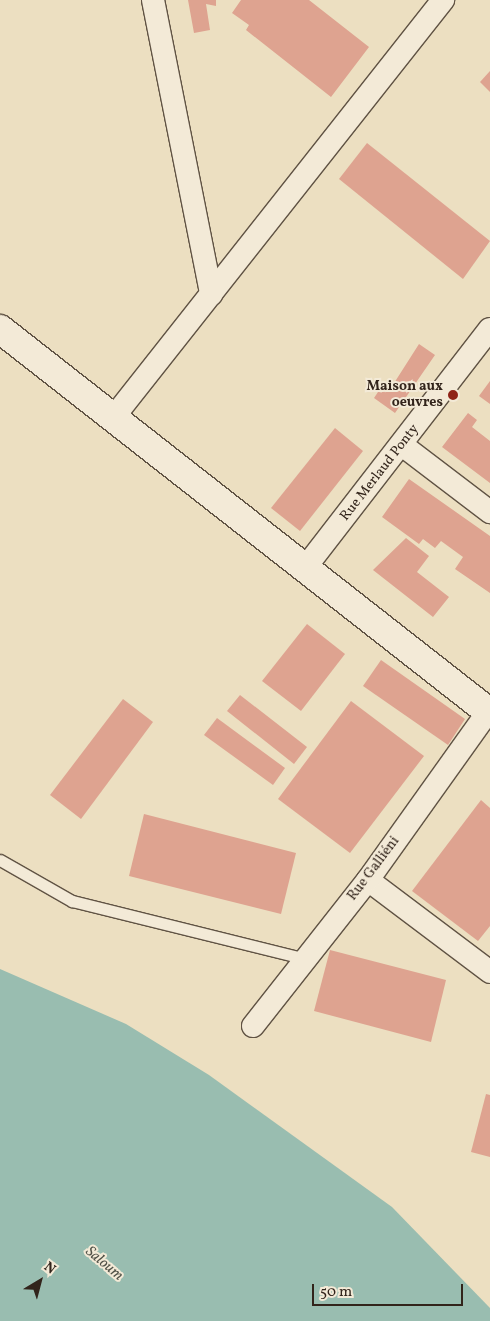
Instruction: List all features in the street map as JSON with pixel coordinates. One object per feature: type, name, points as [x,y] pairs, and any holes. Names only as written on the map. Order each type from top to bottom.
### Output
[{"type":"street","points":[[153,0],[211,294]]},
{"type":"street","points":[[113,418],[443,0]]},
{"type":"street","points":[[0,329],[489,711]]},
{"type":"street","name":"Rue Merlaud Ponty","points":[[305,568],[490,329]]},
{"type":"street","points":[[402,445],[490,512]]},
{"type":"street","name":"Rue Galliéni","points":[[253,1026],[303,958],[368,880],[489,711]]},
{"type":"street","points":[[368,880],[490,972]]},
{"type":"lane","points":[[0,860],[72,901],[303,958]]},
{"type":"water","name":"Saloum","points":[[0,969],[126,1024],[209,1075],[392,1207],[490,1308],[490,1321],[0,1321]]},
{"type":"building","points":[[188,0],[216,0],[216,6],[206,4],[210,30],[194,33]]},
{"type":"building","points":[[241,0],[309,0],[369,47],[331,97],[246,30],[249,25],[232,13]]},
{"type":"building","points":[[490,71],[490,92],[480,82]]},
{"type":"building","points":[[367,143],[490,241],[463,279],[339,179]]},
{"type":"building","points":[[419,344],[435,355],[395,413],[374,398],[382,386],[389,391]]},
{"type":"building","points":[[490,381],[490,404],[479,396]]},
{"type":"building","points":[[468,413],[477,420],[472,427],[490,441],[490,483],[442,447]]},
{"type":"building","points":[[335,428],[363,451],[300,531],[271,508]]},
{"type":"building","points":[[409,479],[490,536],[490,593],[455,569],[463,557],[441,541],[435,548],[423,539],[419,544],[382,517]]},
{"type":"building","points":[[406,538],[429,556],[417,572],[449,597],[433,617],[373,570]]},
{"type":"building","points":[[307,624],[345,654],[301,711],[262,681]]},
{"type":"building","points":[[381,660],[465,719],[448,745],[363,686]]},
{"type":"building","points":[[240,695],[307,747],[294,764],[227,711]]},
{"type":"building","points":[[123,699],[153,722],[81,819],[50,795]]},
{"type":"building","points":[[351,701],[424,756],[350,853],[278,799]]},
{"type":"building","points":[[217,718],[285,768],[273,785],[204,735]]},
{"type":"building","points":[[481,800],[490,808],[490,926],[478,941],[412,891]]},
{"type":"building","points":[[144,814],[296,853],[281,914],[129,876]]},
{"type":"building","points":[[330,950],[446,980],[431,1042],[314,1011]]},
{"type":"building","points":[[486,1094],[490,1095],[490,1157],[471,1152]]},
{"type":"place","name":"Maison aux oeuvres","points":[[453,395]]}]
